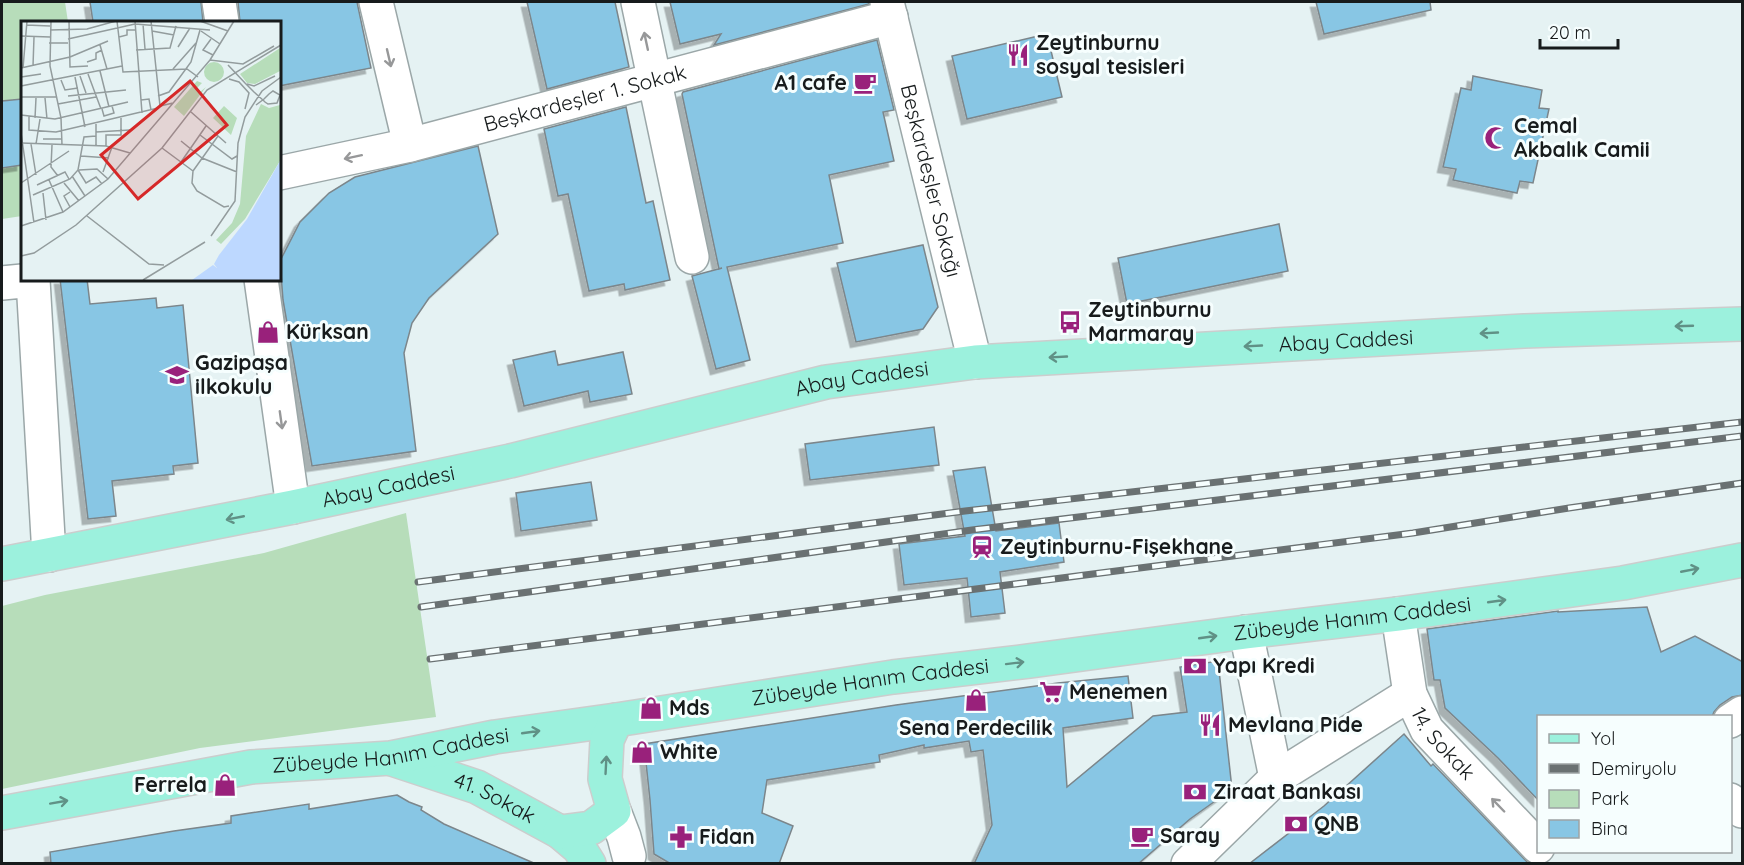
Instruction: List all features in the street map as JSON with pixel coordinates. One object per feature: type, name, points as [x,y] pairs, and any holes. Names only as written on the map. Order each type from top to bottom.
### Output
[{"type":"main road","name":"Abay Caddesi","points":[[2,564],[293,507],[510,461],[826,382],[975,362],[1524,331],[1743,324]]},
{"type":"main road","name":"Zübeyde Hanım Caddesi","points":[[2,813],[251,767],[391,758],[495,737],[893,677],[1398,614],[1623,583],[1743,560]]},
{"type":"main road","points":[[560,832],[591,828],[614,811],[605,779],[607,740],[616,720]]},
{"type":"main road","name":"41. Sokak","points":[[391,758],[477,787],[560,832],[579,848],[590,863]]},
{"type":"street","points":[[219,2],[222,21]]},
{"type":"street","points":[[376,2],[410,145]]},
{"type":"street","points":[[638,2],[692,257]]},
{"type":"street","name":"Beşkardeşler 1. Sokak","points":[[280,173],[410,145],[655,80],[889,9]]},
{"type":"street","name":"Beşkardeşler Sokağı","points":[[889,9],[975,362]]},
{"type":"street","points":[[2,283],[33,280],[49,555]]},
{"type":"street","points":[[261,280],[293,507]]},
{"type":"street","name":"14. Sokak","points":[[1398,614],[1410,694],[1427,730],[1537,845]]},
{"type":"street","points":[[1246,632],[1275,778]]},
{"type":"street","points":[[1188,864],[1275,778],[1410,694]]},
{"type":"street","points":[[590,863],[637,860],[624,837],[614,811]]},
{"type":"green space","points":[[2,2],[65,2],[68,21],[21,21],[21,216],[2,219]]},
{"type":"green space","points":[[406,513],[436,717],[200,748],[2,789],[2,606],[45,595],[264,553]]},
{"type":"building","points":[[90,2],[201,2],[203,21],[93,21]]},
{"type":"building","points":[[238,2],[357,2],[371,68],[280,86],[280,21],[240,21]]},
{"type":"building","points":[[527,2],[615,2],[629,67],[547,89]]},
{"type":"building","points":[[670,2],[869,2],[869,4],[714,45],[721,34],[680,44]]},
{"type":"building","points":[[1316,2],[1430,2],[1431,10],[1324,34]]},
{"type":"building","points":[[1047,34],[1062,97],[967,119],[952,56]]},
{"type":"building","points":[[877,40],[894,110],[883,112],[894,161],[829,175],[843,243],[727,267],[750,360],[716,369],[692,276],[719,269],[683,92]]},
{"type":"building","name":"Cemal Akbalık Camii","points":[[1473,76],[1542,90],[1539,108],[1549,109],[1533,183],[1520,181],[1517,193],[1453,180],[1456,169],[1443,167],[1461,88],[1471,90]]},
{"type":"building","points":[[21,99],[21,165],[2,168],[2,101]]},
{"type":"building","points":[[626,107],[646,203],[653,201],[670,280],[625,290],[624,284],[589,291],[568,194],[558,196],[544,129]]},
{"type":"building","points":[[478,146],[498,234],[429,298],[412,323],[404,353],[416,451],[312,466],[283,300],[280,261],[300,222],[329,193],[355,177]]},
{"type":"building","points":[[1279,224],[1288,271],[1127,304],[1118,258]]},
{"type":"building","points":[[923,245],[938,307],[923,329],[856,342],[837,263]]},
{"type":"building","points":[[60,280],[87,280],[90,304],[156,298],[157,308],[183,305],[198,463],[173,466],[174,474],[112,481],[116,516],[88,519]]},
{"type":"building","points":[[555,351],[558,365],[623,352],[632,394],[590,402],[588,391],[524,406],[513,360]]},
{"type":"building","points":[[934,427],[939,465],[810,480],[805,444]]},
{"type":"building","points":[[985,467],[996,531],[1059,523],[1064,562],[1000,572],[1005,613],[971,617],[967,578],[904,585],[899,544],[965,536],[953,471]]},
{"type":"building","points":[[591,482],[597,520],[521,531],[516,493]]},
{"type":"building","points":[[1647,607],[1661,652],[1695,636],[1743,662],[1743,695],[1732,697],[1720,705],[1713,715],[1537,715],[1537,799],[1445,708],[1440,680],[1434,680],[1427,629],[1558,612]]},
{"type":"building","points":[[1218,661],[1232,789],[1190,819],[1138,864],[974,864],[992,825],[983,750],[971,752],[969,741],[924,748],[924,745],[879,755],[880,762],[767,780],[762,813],[793,826],[779,864],[671,864],[654,854],[644,744],[896,705],[1128,676],[1133,718],[1063,728],[1067,787],[1153,716],[1187,712],[1180,667]]},
{"type":"building","points":[[1404,734],[1431,766],[1433,764],[1529,864],[1249,864],[1324,806]]},
{"type":"building","points":[[397,795],[422,807],[421,810],[444,824],[536,864],[51,864],[50,852],[231,823],[231,816],[309,804],[309,809]]},
{"type":"railway","points":[[418,582],[965,511],[1742,422]]},
{"type":"railway","points":[[421,607],[972,530],[1742,436]]},
{"type":"railway","points":[[430,659],[1413,533],[1742,483]]},
{"type":"place","name":"Zeytinburnu sosyal tesisleri","points":[[1018,55]]},
{"type":"place","name":"A1 cafe","points":[[865,83]]},
{"type":"place","name":"Cemal Akbalık Camii","points":[[1496,138]]},
{"type":"place","name":"Zeytinburnu Marmaray","points":[[1070,322]]},
{"type":"place","name":"Kürksan","points":[[268,332]]},
{"type":"place","name":"Gazipaşa ilkokulu","points":[[177,375]]},
{"type":"place","name":"Zeytinburnu-Fişekhane","points":[[982,547]]},
{"type":"place","name":"Yapı Kredi","points":[[1195,666]]},
{"type":"place","name":"Menemen","points":[[1051,692]]},
{"type":"place","name":"Sena Perdecilik","points":[[976,700]]},
{"type":"place","name":"Mds","points":[[651,708]]},
{"type":"place","name":"Mevlana Pide","points":[[1210,725]]},
{"type":"place","name":"White","points":[[642,752]]},
{"type":"place","name":"Ferrela","points":[[225,785]]},
{"type":"place","name":"Ziraat Bankası","points":[[1195,792]]},
{"type":"place","name":"QNB","points":[[1296,824]]},
{"type":"place","name":"Saray","points":[[1142,836]]},
{"type":"place","name":"Fidan","points":[[681,837]]}]
